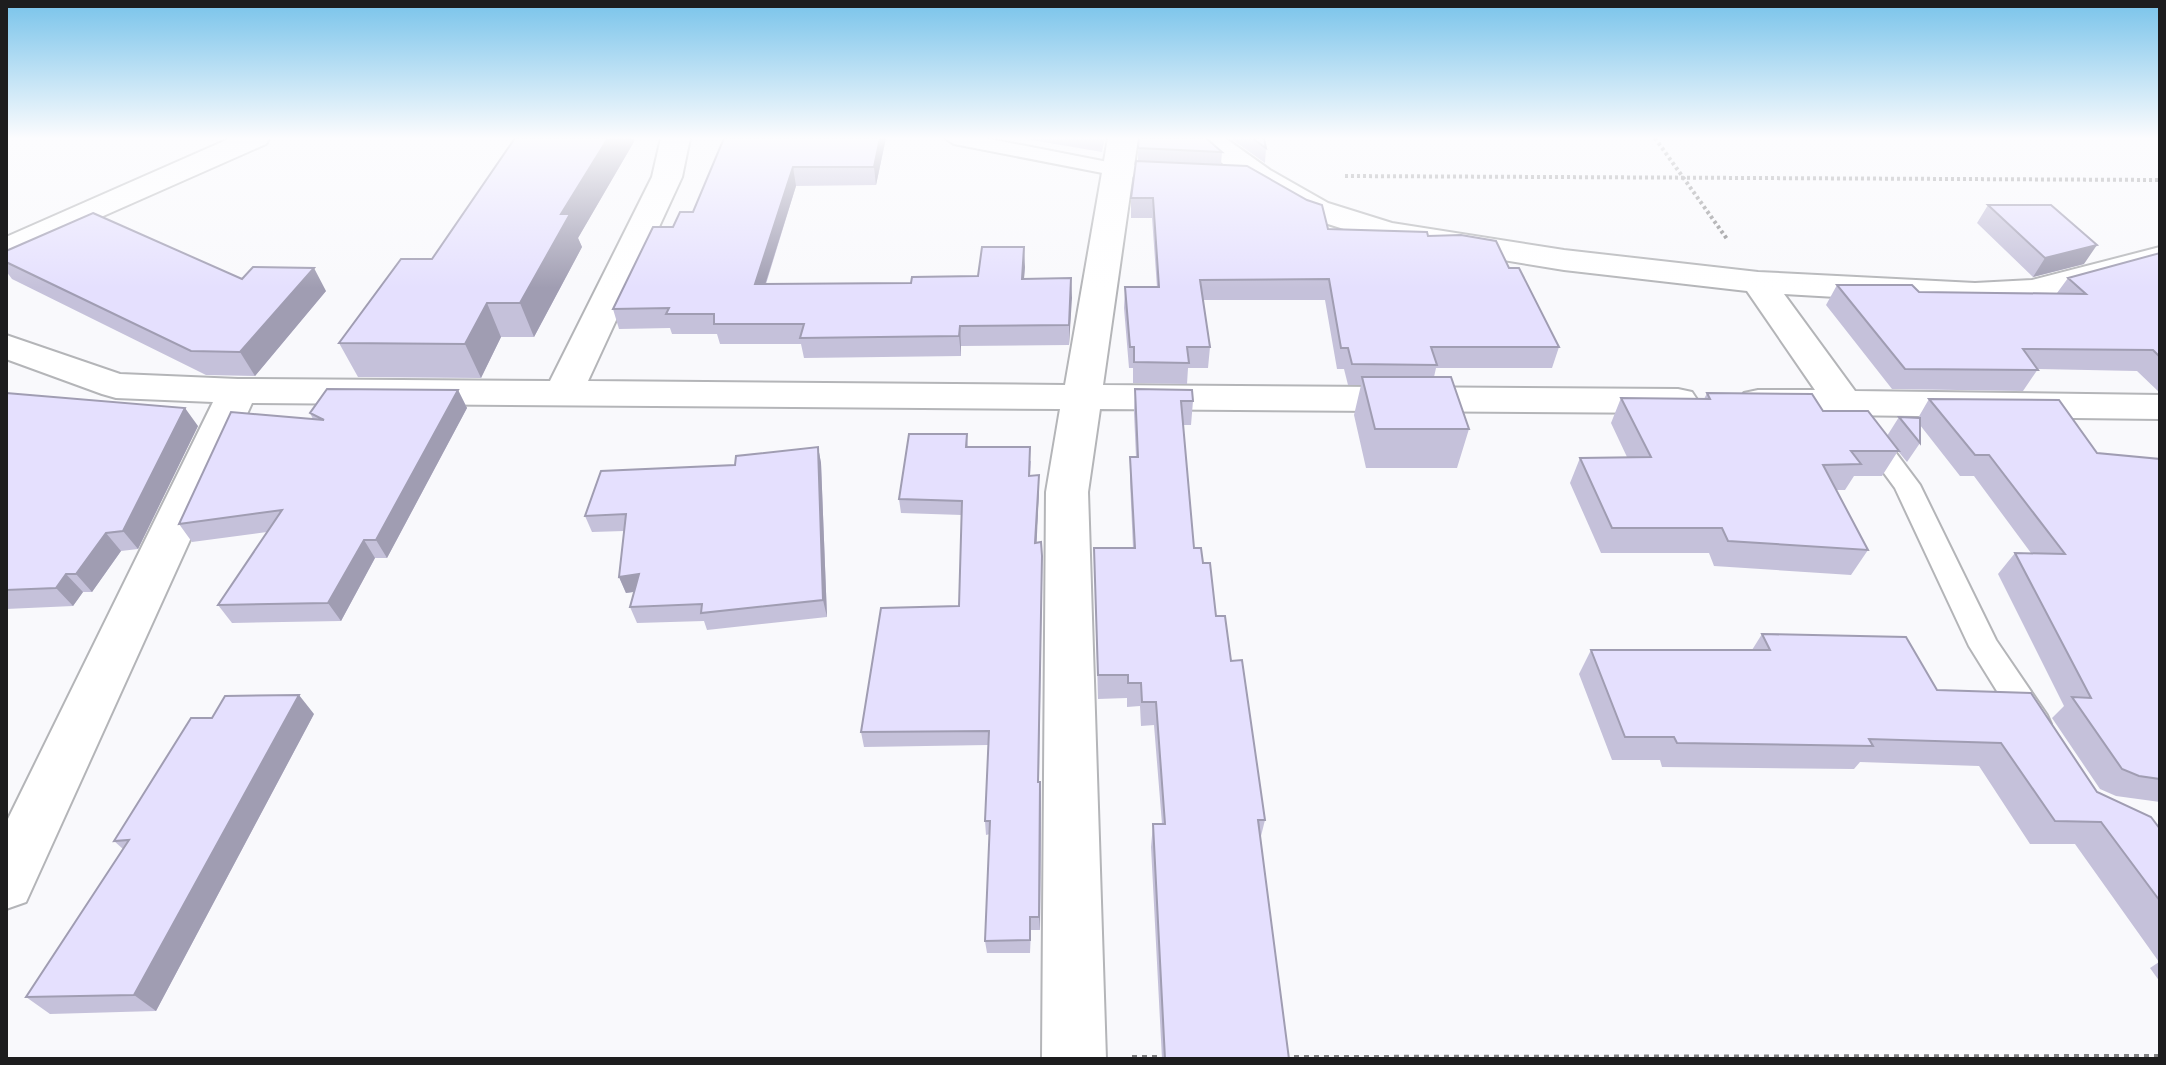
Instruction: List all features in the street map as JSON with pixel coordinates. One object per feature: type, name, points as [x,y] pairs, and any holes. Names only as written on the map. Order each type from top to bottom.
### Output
[{"type":"street","points":[[6,249],[144,188]]},
{"type":"street","points":[[562,395],[662,188]]},
{"type":"street","points":[[1074,1059],[1067,492],[1115,188]]},
{"type":"street","points":[[1268,188],[1317,210],[1387,232],[1564,260],[1758,282],[1975,294],[2033,290],[2160,257]]},
{"type":"street","points":[[1758,282],[1844,403]]},
{"type":"street","points":[[6,346],[116,386],[238,391],[2160,407]]},
{"type":"street","points":[[6,883],[238,391]]},
{"type":"lane","points":[[1844,403],[1907,485],[1984,646],[2052,750]]},
{"type":"path","points":[[1690,188],[1758,282]]},
{"type":"path","points":[[1282,1058],[2160,1057]]},
{"type":"path","points":[[1074,1059],[1170,1058]]},
{"type":"building","points":[[481,188],[577,188],[561,214],[570,214],[520,303],[487,303],[465,344],[339,343],[401,259],[432,259]]},
{"type":"building","points":[[703,188],[786,188],[755,284],[911,283],[912,277],[978,276],[982,247],[1024,247],[1022,279],[1071,278],[1069,325],[960,326],[959,336],[800,338],[804,324],[714,324],[714,314],[666,314],[669,308],[613,309],[653,227],[673,227],[680,212],[693,212]]},
{"type":"building","points":[[1132,188],[1285,188],[1322,205],[1328,229],[1427,232],[1428,236],[1461,235],[1496,241],[1509,268],[1519,268],[1559,347],[1431,347],[1437,365],[1352,364],[1348,348],[1341,348],[1329,279],[1200,280],[1210,347],[1187,347],[1189,363],[1134,362],[1125,287],[1159,287],[1153,198],[1131,198]]},
{"type":"building","points":[[1988,205],[2051,205],[2097,245],[2045,258]]},
{"type":"building","points":[[93,213],[242,279],[253,267],[314,268],[240,352],[191,351],[6,262],[6,251]]},
{"type":"building","points":[[2160,253],[2160,357],[2153,350],[2023,349],[2038,370],[1905,369],[1837,285],[1912,285],[1919,292],[2086,294],[2068,278]]},
{"type":"building","points":[[1362,377],[1451,377],[1469,429],[1375,429]]},
{"type":"building","points":[[327,389],[458,390],[376,540],[364,540],[328,603],[218,605],[282,510],[179,524],[231,412],[324,420],[310,413]]},
{"type":"building","points":[[1135,389],[1192,390],[1193,401],[1181,401],[1194,548],[1201,548],[1203,563],[1210,563],[1216,616],[1225,616],[1231,661],[1242,660],[1265,820],[1258,820],[1289,1059],[1165,1059],[1153,824],[1165,824],[1156,702],[1142,702],[1141,683],[1128,683],[1128,675],[1098,675],[1094,548],[1135,548],[1130,457],[1138,457]]},
{"type":"building","points":[[6,393],[185,408],[123,531],[106,533],[76,574],[66,574],[56,588],[6,590]]},
{"type":"building","points":[[1707,393],[1812,394],[1823,411],[1868,411],[1899,451],[1851,451],[1861,464],[1823,465],[1868,550],[1728,541],[1722,528],[1612,528],[1580,458],[1651,457],[1621,398],[1710,399]]},
{"type":"building","points":[[1929,399],[2059,400],[2097,453],[2160,459],[2160,779],[2139,776],[2122,769],[2072,697],[2091,698],[2015,553],[2065,554],[1989,455],[1975,455]]},
{"type":"building","points":[[1899,417],[1920,418],[1920,443]]},
{"type":"building","points":[[909,434],[967,434],[966,447],[1030,447],[1029,476],[1039,475],[1035,543],[1041,542],[1042,556],[1039,917],[1030,917],[1030,940],[985,941],[990,821],[985,821],[989,731],[861,732],[881,608],[959,606],[962,501],[899,499]]},
{"type":"building","points":[[818,447],[823,600],[701,613],[702,604],[630,607],[639,574],[619,577],[626,514],[585,516],[601,471],[735,465],[736,456]]},
{"type":"building","points":[[1762,634],[1906,637],[1937,690],[2031,693],[2097,792],[2151,817],[2160,829],[2160,901],[2101,822],[2055,821],[2001,743],[1869,739],[1873,746],[1677,743],[1674,737],[1625,737],[1591,650],[1770,650]]},
{"type":"building","points":[[299,695],[134,995],[26,997],[129,840],[114,841],[191,718],[212,718],[225,696]]}]
